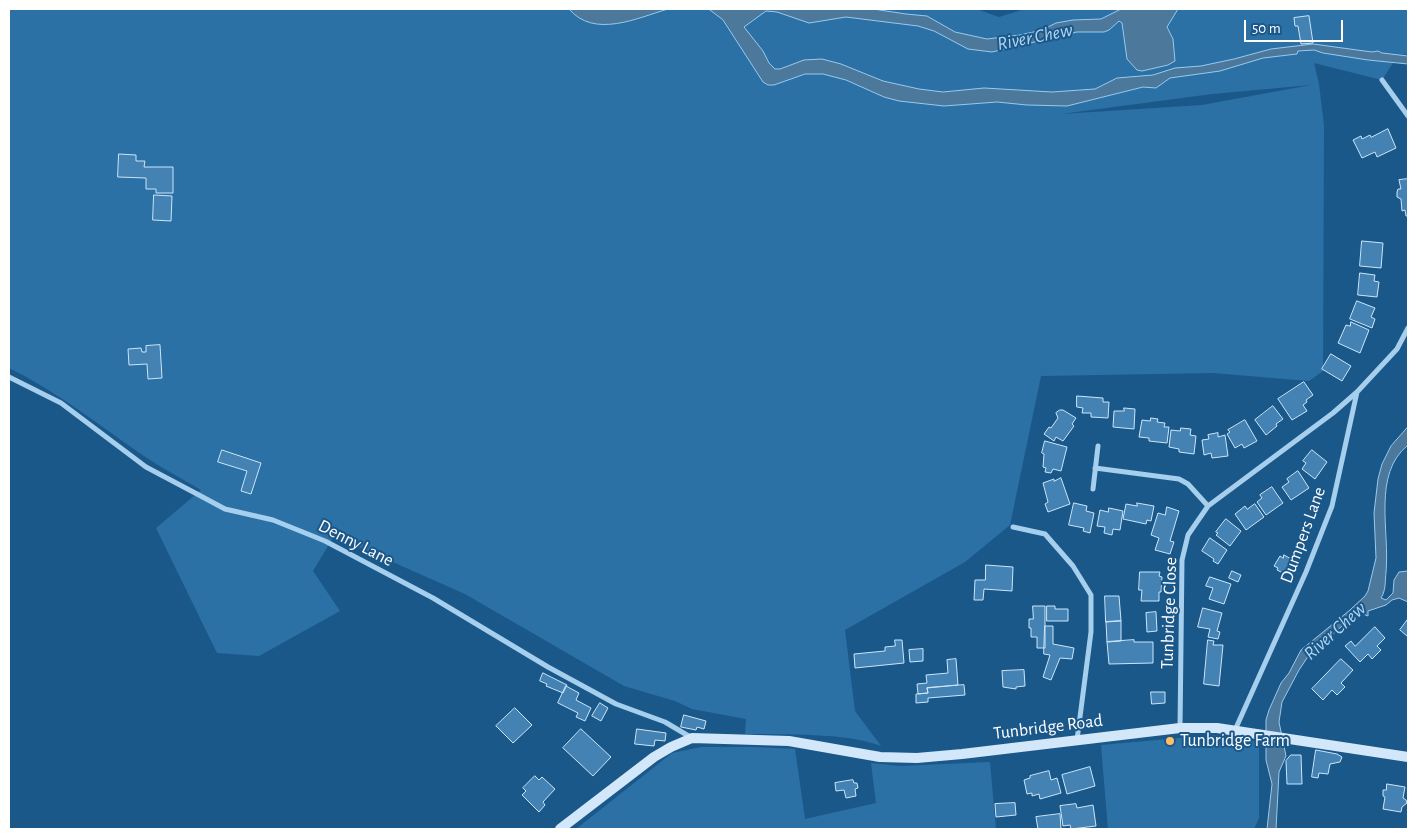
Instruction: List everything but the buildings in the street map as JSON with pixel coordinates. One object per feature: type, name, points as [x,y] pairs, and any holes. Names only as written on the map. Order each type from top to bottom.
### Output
[{"type":"street","points":[[1382,80],[1408,116]]},
{"type":"street","points":[[1357,392],[1397,349],[1408,328]]},
{"type":"street","name":"Denny Lane","points":[[9,377],[61,403],[146,467],[225,509],[273,520],[326,541],[433,598],[548,667],[616,704],[665,722],[692,738]]},
{"type":"street","name":"Tunbridge Close","points":[[1180,728],[1182,560],[1188,535],[1208,506],[1333,413],[1357,392]]},
{"type":"street","name":"Dumpers Lane","points":[[1235,730],[1306,572],[1332,506],[1357,392]]},
{"type":"street","points":[[1093,490],[1098,446]]},
{"type":"street","points":[[1095,468],[1179,479],[1188,484],[1208,506]]},
{"type":"street","points":[[1013,527],[1045,534],[1073,566],[1091,595],[1091,632],[1077,740]]},
{"type":"street","name":"Tunbridge Road","points":[[692,738],[789,740],[880,757],[908,758],[962,754],[1180,728],[1217,728],[1408,757]]},
{"type":"street","points":[[560,829],[654,757],[671,746],[692,738]]},
{"type":"shaded area","points":[[9,9],[976,9],[999,17],[1025,9],[1408,9],[1408,54],[1398,55],[1382,80],[1314,63],[1319,84],[1324,126],[1323,371],[1309,381],[1213,373],[1041,376],[1010,525],[965,562],[845,630],[855,711],[881,746],[850,738],[832,736],[745,734],[746,719],[692,709],[675,701],[624,686],[465,594],[334,536],[313,571],[340,611],[259,656],[217,653],[156,528],[201,490],[148,459],[60,397],[9,368]],"holes":[[[1311,85],[1202,105],[1061,114],[1212,94]]]},
{"type":"shaded area","points":[[1213,735],[1259,742],[1259,818],[1254,829],[1108,829],[1101,745]]},
{"type":"shaded area","points":[[701,747],[795,749],[805,819],[876,803],[871,763],[900,766],[990,762],[996,829],[576,829],[672,753]]},
{"type":"water","points":[[569,9],[668,9],[630,21],[603,25],[579,18]]},
{"type":"water","name":"River Chew","points":[[709,9],[873,9],[927,16],[955,32],[987,39],[1020,35],[1042,30],[1056,23],[1073,20],[1101,19],[1121,9],[1178,9],[1167,27],[1173,39],[1175,61],[1168,65],[1142,71],[1137,70],[1127,59],[1122,23],[1119,21],[1104,32],[1077,32],[992,52],[968,49],[934,31],[918,26],[846,17],[809,23],[777,12],[766,11],[744,27],[775,69],[804,60],[822,59],[841,64],[883,81],[943,92],[984,88],[1052,92],[1095,89],[1117,78],[1153,75],[1175,68],[1201,66],[1271,49],[1313,44],[1408,56],[1408,64],[1368,60],[1314,50],[1298,51],[1297,54],[1263,58],[1220,71],[1170,78],[1156,88],[1143,87],[1067,106],[997,102],[944,106],[899,101],[884,97],[846,80],[823,74],[805,74],[774,85],[768,85],[763,82],[723,20]]},
{"type":"water","name":"River Chew","points":[[1408,427],[1408,445],[1397,457],[1390,471],[1386,487],[1387,556],[1385,589],[1381,598],[1386,600],[1393,593],[1394,580],[1399,572],[1408,571],[1408,602],[1399,598],[1392,600],[1386,605],[1368,611],[1368,616],[1363,614],[1349,620],[1309,655],[1299,670],[1282,702],[1279,722],[1286,756],[1279,772],[1276,829],[1267,829],[1272,784],[1266,760],[1266,720],[1269,710],[1281,683],[1289,673],[1301,650],[1350,610],[1368,591],[1376,558],[1374,513],[1378,479],[1382,464],[1391,446]]},
{"type":"place","name":"Tunbridge Farm","points":[[1170,741]]}]
